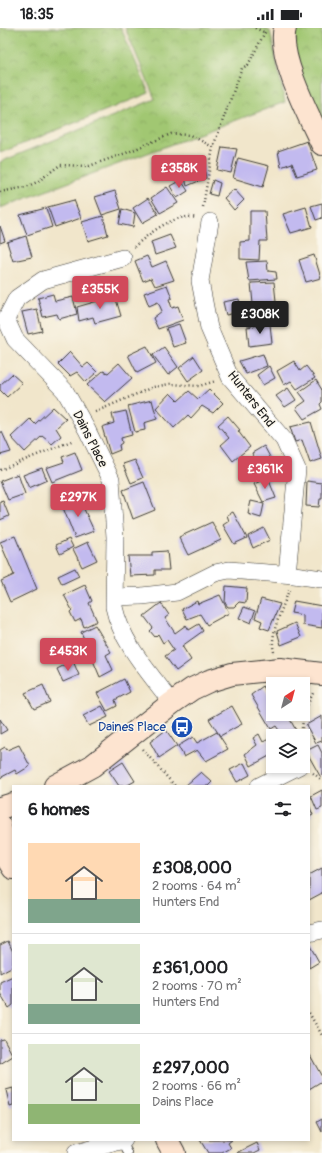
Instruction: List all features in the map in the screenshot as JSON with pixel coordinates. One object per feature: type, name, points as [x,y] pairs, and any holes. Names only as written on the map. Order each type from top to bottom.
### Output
[{"type":"street","points":[[285,28],[283,34],[286,55],[322,144]]},
{"type":"street","name":"Hunters End","points":[[210,222],[200,281],[209,328],[230,377],[284,440],[297,469],[291,574]]},
{"type":"street","name":"Dains Place","points":[[123,258],[43,280],[17,298],[3,317],[15,340],[65,391],[87,430],[111,479],[115,537],[114,597],[116,616],[122,633],[133,651],[172,703]]},
{"type":"street","points":[[114,597],[177,592],[215,573],[229,570],[291,574],[322,579]]},
{"type":"street","points":[[57,785],[92,766],[172,703],[192,689],[209,680],[232,674],[280,669],[321,673]]},
{"type":"street","points":[[261,785],[285,773]]},
{"type":"street","points":[[0,808],[12,804]]},
{"type":"street","points":[[0,826],[8,860],[12,866]]},
{"type":"street","points":[[310,933],[322,930]]},
{"type":"street","points":[[168,1141],[174,1153]]},
{"type":"street","points":[[76,1153],[124,1144]]},
{"type":"path","points":[[210,222],[203,210],[213,147],[242,68],[248,65],[267,28]]},
{"type":"path","points":[[0,192],[26,187],[38,182],[60,165],[89,166],[126,153],[171,134],[190,135],[213,147]]},
{"type":"path","points":[[123,258],[148,235],[166,224],[188,216],[210,222]]},
{"type":"path","points":[[0,470],[72,441],[87,430],[94,413],[99,409],[115,405],[153,387],[170,384],[199,386],[230,377]]},
{"type":"path","points":[[280,669],[272,644],[273,634],[281,615],[291,574]]},
{"type":"path","points":[[302,729],[304,712],[318,684],[321,673]]},
{"type":"path","points":[[135,732],[143,751],[174,785]]},
{"type":"path","points":[[310,1015],[322,1036]]},
{"type":"green space","points":[[0,28],[121,28],[149,93],[0,153]]},
{"type":"green space","points":[[125,28],[264,28],[270,31],[285,102],[0,208],[0,162],[155,99]]},
{"type":"green space","points":[[285,28],[322,28],[322,118],[312,123]]},
{"type":"building","points":[[307,141],[317,170],[297,176],[292,163],[281,167],[278,151]]},
{"type":"building","points":[[222,147],[237,149],[231,173],[217,170]]},
{"type":"building","points":[[202,157],[206,178],[187,186],[181,162]]},
{"type":"building","points":[[238,158],[269,166],[263,187],[233,178]]},
{"type":"building","points":[[181,180],[188,191],[177,198],[170,186]]},
{"type":"building","points":[[213,180],[220,183],[217,196],[209,194]]},
{"type":"building","points":[[167,187],[178,203],[160,213],[151,198]]},
{"type":"building","points":[[234,189],[244,200],[234,210],[224,198]]},
{"type":"building","points":[[115,191],[121,209],[102,215],[95,197]]},
{"type":"building","points":[[148,198],[158,214],[142,223],[133,208]]},
{"type":"building","points":[[74,200],[81,218],[55,227],[48,207]]},
{"type":"building","points":[[322,203],[322,218],[316,220],[311,206]]},
{"type":"building","points":[[306,207],[312,227],[291,233],[283,214]]},
{"type":"building","points":[[46,208],[52,227],[27,235],[20,215]]},
{"type":"building","points":[[122,209],[135,213],[133,227],[119,224]]},
{"type":"building","points":[[250,211],[265,211],[267,241],[260,241],[259,260],[240,259],[240,242],[250,241]]},
{"type":"building","points":[[103,216],[108,235],[88,241],[82,222]]},
{"type":"building","points":[[0,226],[5,241],[0,243]]},
{"type":"building","points":[[170,235],[176,248],[155,255],[151,242]]},
{"type":"building","points":[[26,236],[32,257],[13,261],[7,242]]},
{"type":"building","points":[[314,255],[321,278],[306,282],[299,260]]},
{"type":"building","points":[[147,256],[152,267],[166,261],[174,280],[155,286],[151,278],[143,281],[135,261]]},
{"type":"building","points":[[267,261],[268,271],[276,272],[277,279],[249,281],[246,262]]},
{"type":"building","points":[[274,282],[276,301],[253,304],[251,283]]},
{"type":"building","points":[[167,285],[172,298],[169,299],[172,308],[178,306],[183,320],[158,329],[153,318],[162,311],[158,302],[149,306],[144,293]]},
{"type":"building","points":[[53,294],[55,301],[73,297],[77,314],[59,319],[57,314],[43,317],[38,298]]},
{"type":"building","points":[[115,296],[121,316],[95,323],[93,317],[79,321],[77,307]]},
{"type":"building","points":[[239,299],[241,312],[226,315],[223,302]]},
{"type":"building","points":[[270,306],[270,316],[264,316],[265,322],[249,324],[246,307]]},
{"type":"building","points":[[37,309],[42,331],[28,334],[22,312]]},
{"type":"building","points":[[179,324],[186,343],[173,347],[166,328]]},
{"type":"building","points":[[270,324],[272,343],[249,346],[247,327]]},
{"type":"building","points":[[147,346],[156,363],[137,373],[128,355]]},
{"type":"building","points":[[164,347],[178,367],[168,375],[153,355]]},
{"type":"building","points":[[70,352],[83,367],[88,363],[97,372],[86,382],[77,372],[70,376],[58,364]]},
{"type":"building","points":[[263,354],[267,366],[246,374],[239,361]]},
{"type":"building","points":[[194,356],[203,370],[188,381],[179,368]]},
{"type":"building","points":[[294,361],[300,371],[306,366],[315,378],[297,389],[291,381],[284,385],[277,371]]},
{"type":"building","points":[[119,363],[132,378],[105,402],[87,385],[103,371],[108,373]]},
{"type":"building","points":[[269,366],[275,378],[263,385],[257,375]]},
{"type":"building","points":[[12,374],[22,383],[7,397],[0,390],[0,385]]},
{"type":"building","points":[[316,380],[322,390],[322,402],[320,404],[322,409],[304,419],[296,408],[306,401],[299,392]]},
{"type":"building","points":[[288,388],[296,400],[285,407],[276,396]]},
{"type":"building","points":[[209,389],[223,403],[213,413],[202,406],[191,418],[188,415],[174,428],[156,408],[170,393],[178,401],[189,391],[198,399]]},
{"type":"building","points":[[152,400],[157,419],[144,423],[145,430],[135,432],[128,406]]},
{"type":"building","points":[[53,407],[66,419],[56,428],[61,436],[52,444],[42,436],[25,452],[11,437],[30,419],[35,424]]},
{"type":"building","points":[[126,411],[132,435],[121,438],[122,443],[119,445],[120,450],[110,454],[102,427],[114,423],[112,414]]},
{"type":"building","points":[[228,416],[240,430],[238,431],[250,447],[233,461],[221,445],[229,438],[218,425]]},
{"type":"building","points":[[311,422],[322,459],[310,463],[302,440],[295,442],[290,427]]},
{"type":"building","points":[[0,432],[2,432],[11,452],[0,455]]},
{"type":"building","points":[[264,446],[276,468],[262,475],[252,453]]},
{"type":"building","points":[[75,452],[82,470],[52,482],[46,468],[64,462],[62,457]]},
{"type":"building","points":[[135,460],[143,478],[131,483],[123,464]]},
{"type":"building","points":[[42,468],[47,480],[29,488],[23,475]]},
{"type":"building","points":[[18,474],[25,494],[8,500],[0,481]]},
{"type":"building","points":[[268,478],[276,498],[263,502],[254,484]]},
{"type":"building","points":[[307,481],[322,483],[322,499],[320,499],[319,507],[306,506]]},
{"type":"building","points":[[144,482],[155,510],[133,519],[123,490]]},
{"type":"building","points":[[79,498],[94,531],[75,538],[62,505]]},
{"type":"building","points":[[3,501],[9,516],[0,520],[0,502]]},
{"type":"building","points":[[251,501],[264,504],[261,518],[248,514]]},
{"type":"building","points":[[233,512],[247,538],[234,544],[223,525],[229,521],[227,515]]},
{"type":"building","points":[[212,522],[221,540],[188,555],[179,537]]},
{"type":"building","points":[[264,528],[270,540],[253,548],[248,536]]},
{"type":"building","points":[[15,536],[37,589],[10,602],[1,581],[14,575],[0,542]]},
{"type":"building","points":[[69,539],[73,547],[60,554],[56,545]]},
{"type":"building","points":[[88,542],[97,560],[82,567],[73,549]]},
{"type":"building","points":[[167,551],[169,570],[155,570],[155,575],[130,576],[128,556],[152,556],[152,552]]},
{"type":"building","points":[[75,568],[79,576],[62,584],[58,576]]},
{"type":"building","points":[[85,585],[92,601],[89,603],[97,621],[84,627],[81,619],[75,622],[70,612],[72,610],[64,595]]},
{"type":"building","points":[[226,586],[247,588],[246,603],[239,602],[234,607],[228,607],[225,603]]},
{"type":"building","points":[[220,595],[229,613],[207,625],[200,614],[187,619],[182,609],[197,601],[198,604]]},
{"type":"building","points":[[261,599],[280,604],[269,630],[260,627],[262,621],[255,618]]},
{"type":"building","points":[[294,601],[322,606],[322,628],[303,625],[303,615],[291,613]]},
{"type":"building","points":[[161,603],[169,615],[165,618],[175,633],[186,625],[189,630],[199,624],[203,631],[182,646],[191,660],[176,671],[165,656],[174,650],[167,640],[163,643],[158,634],[155,637],[150,631],[153,628],[144,616]]},
{"type":"building","points":[[244,607],[255,611],[251,623],[239,618]]},
{"type":"building","points":[[295,623],[301,637],[281,645],[277,631]]},
{"type":"building","points":[[95,625],[111,652],[106,655],[113,670],[100,677],[81,632]]},
{"type":"building","points":[[73,661],[79,675],[63,682],[57,669]]},
{"type":"building","points":[[124,679],[130,692],[115,700],[117,706],[107,711],[97,693]]},
{"type":"building","points":[[43,685],[50,702],[34,709],[25,693]]},
{"type":"building","points":[[263,686],[266,691],[266,720],[251,695]]},
{"type":"building","points":[[102,706],[108,717],[89,726],[83,716]]},
{"type":"building","points":[[232,706],[242,724],[220,736],[209,719]]},
{"type":"building","points":[[322,716],[322,741],[316,743],[310,732],[310,729],[308,729],[306,725]]},
{"type":"building","points":[[0,719],[7,730],[0,734]]},
{"type":"building","points":[[266,721],[291,721],[295,729],[278,729],[276,726],[271,729]]},
{"type":"building","points":[[166,730],[177,746],[159,758],[150,742]]},
{"type":"building","points":[[217,732],[228,749],[206,761],[197,750],[184,757],[178,746],[193,737],[197,743]]},
{"type":"building","points":[[259,734],[263,742],[266,740],[266,758],[251,766],[245,754],[257,745],[253,738]]},
{"type":"building","points":[[19,745],[30,766],[17,774],[15,770],[0,778],[0,750],[5,747],[7,750]]},
{"type":"building","points":[[318,745],[322,753],[322,775],[320,776],[310,758],[310,749]]},
{"type":"building","points":[[123,762],[135,781],[128,785],[118,785],[109,771]]},
{"type":"building","points":[[244,763],[250,775],[237,782],[230,770]]},
{"type":"building","points":[[201,772],[212,782],[209,785],[186,785]]},
{"type":"building","points":[[322,790],[322,808],[317,810],[311,796]]},
{"type":"building","points":[[310,808],[313,815],[310,816]]},
{"type":"building","points":[[322,868],[322,893],[310,899],[310,874]]},
{"type":"building","points":[[8,941],[12,950],[12,967],[0,973],[0,945]]},
{"type":"building","points":[[310,946],[319,962],[310,967]]},
{"type":"building","points":[[12,976],[12,1006],[9,1008],[0,993],[0,982]]},
{"type":"building","points":[[4,1039],[12,1057],[0,1064],[0,1040]]},
{"type":"building","points":[[310,1055],[322,1077],[322,1081],[310,1088]]},
{"type":"building","points":[[12,1088],[12,1106],[10,1107],[6,1090]]},
{"type":"building","points":[[322,1119],[322,1132],[317,1122]]},
{"type":"building","points":[[201,1141],[231,1141],[228,1143],[231,1148],[222,1153],[208,1153]]},
{"type":"building","points":[[257,1143],[260,1150],[254,1153],[237,1153]]},
{"type":"place","name":"Daines Place","points":[[182,727]]}]
